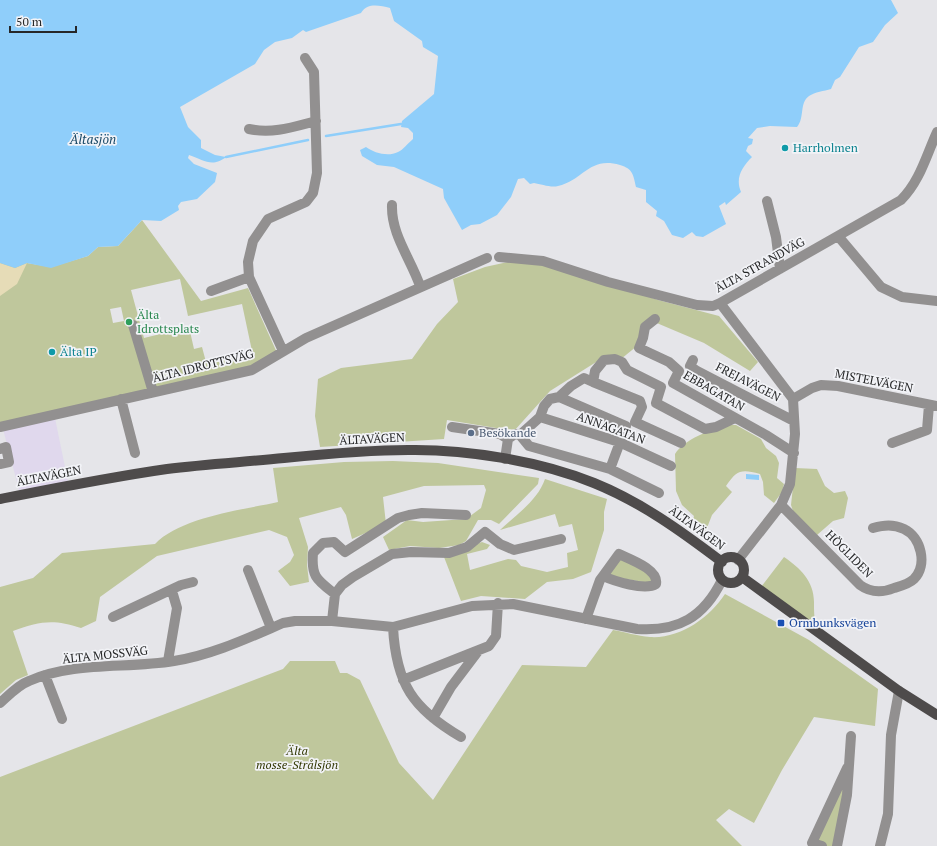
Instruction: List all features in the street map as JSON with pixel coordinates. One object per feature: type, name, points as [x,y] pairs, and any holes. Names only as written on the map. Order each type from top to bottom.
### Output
[{"type":"main road","name":"ÄLTAVÄGEN","points":[[0,499],[108,478],[167,469],[369,451],[410,450],[451,452],[505,459],[541,466],[592,482],[626,496],[660,517],[722,562]]},
{"type":"main road","points":[[730,558],[738,560],[744,568],[742,577],[735,583],[722,580],[718,573],[722,562],[730,558]]},
{"type":"main road","points":[[742,577],[899,692],[937,715]]},
{"type":"street","points":[[283,351],[249,277],[250,250],[263,225],[275,214],[306,202],[313,193],[317,173],[314,72],[304,58]]},
{"type":"street","points":[[249,129],[265,131],[283,130],[316,121]]},
{"type":"street","name":"ÄLTA STRANDVÄG","points":[[500,257],[543,261],[608,282],[697,305],[713,306],[901,200],[911,191],[936,139]]},
{"type":"street","points":[[767,200],[776,237],[780,269]]},
{"type":"street","points":[[392,205],[392,216],[397,235],[420,286]]},
{"type":"street","points":[[838,236],[881,287],[902,297],[937,302]]},
{"type":"street","name":"ÄLTA IDROTTSVÄG","points":[[0,427],[252,370],[306,338],[420,286],[487,258]]},
{"type":"street","points":[[211,290],[249,277]]},
{"type":"street","points":[[720,303],[793,399],[795,434],[790,484],[781,505],[738,560]]},
{"type":"street","name":"EBBAGATAN","points":[[655,319],[645,327],[644,338],[639,348],[669,362],[679,371],[673,383],[794,453]]},
{"type":"street","points":[[133,325],[153,392]]},
{"type":"street","points":[[592,382],[595,371],[604,360],[615,359],[622,362],[627,370],[661,386],[656,403],[705,429],[716,427],[735,418]]},
{"type":"street","name":"FREJAVÄGEN","points":[[692,363],[794,421]]},
{"type":"street","points":[[520,435],[540,417],[544,406],[550,399],[560,396],[571,386],[584,378],[640,402],[642,407],[635,422],[681,443]]},
{"type":"street","name":"MISTELVÄGEN","points":[[793,399],[812,388],[821,385],[838,386],[933,405],[927,430],[892,443]]},
{"type":"street","points":[[560,396],[626,426],[610,469]]},
{"type":"street","points":[[121,399],[135,453]]},
{"type":"street","name":"ANNAGATAN","points":[[540,417],[620,442],[671,466]]},
{"type":"street","points":[[452,427],[500,434],[508,439]]},
{"type":"street","points":[[505,459],[508,439],[515,434],[520,435],[529,446],[610,469],[659,493]]},
{"type":"street","points":[[0,448],[6,447],[9,462],[0,464]]},
{"type":"street","name":"HÖGLIDEN","points":[[781,505],[860,585],[868,591],[884,592],[914,579],[921,567],[922,556],[918,544],[905,529],[885,525],[874,528]]},
{"type":"street","points":[[335,594],[319,581],[311,569],[313,553],[323,543],[334,542],[345,552],[398,518],[422,513],[466,515]]},
{"type":"street","points":[[332,621],[335,594],[342,585],[392,554],[411,552],[449,553],[467,547],[485,532],[500,544],[514,550],[561,540]]},
{"type":"street","points":[[586,619],[603,576],[619,554],[647,568],[654,575],[656,580],[652,586],[639,586],[603,576]]},
{"type":"street","points":[[248,570],[271,628]]},
{"type":"street","name":"ÄLTA MOSSVÄG","points":[[0,703],[27,681],[46,675],[87,668],[168,662],[207,653],[271,628],[295,621],[332,621],[393,627],[472,606],[498,603],[513,604],[637,629],[669,629],[685,623],[702,610],[722,580]]},
{"type":"street","points":[[113,616],[181,585],[193,582]]},
{"type":"street","points":[[168,662],[177,608],[172,590]]},
{"type":"street","points":[[404,680],[489,646],[496,636],[498,603]]},
{"type":"street","points":[[393,627],[398,666],[407,690],[420,707],[433,718],[461,737]]},
{"type":"street","points":[[433,718],[451,687],[479,650]]},
{"type":"street","points":[[46,675],[62,719]]},
{"type":"street","points":[[880,846],[888,814],[891,735],[899,692]]},
{"type":"street","points":[[837,846],[847,795],[851,736]]},
{"type":"street","points":[[822,846],[812,843],[849,763]]},
{"type":"shaded area","points":[[55,418],[68,482],[19,490],[3,429]]},
{"type":"green space","name":"Älta Idrottsplats","points":[[142,220],[201,301],[248,288],[278,355],[259,366],[0,426],[0,263],[27,263],[51,267],[88,256],[98,247],[118,246]],"holes":[[[180,279],[188,316],[242,304],[252,351],[206,362],[202,347],[194,349],[189,327],[144,338],[131,290]],[[121,307],[124,321],[113,323],[110,309]]]},
{"type":"green space","points":[[512,261],[558,266],[658,300],[719,316],[758,362],[750,371],[704,343],[652,321],[637,346],[621,359],[601,359],[550,391],[514,431],[447,420],[444,439],[320,447],[315,416],[318,379],[341,368],[412,359],[437,324],[458,302],[453,279],[485,267]]},
{"type":"green space","points":[[727,425],[736,425],[761,439],[766,448],[776,456],[779,463],[777,478],[784,484],[782,492],[774,503],[764,495],[763,482],[760,474],[744,471],[740,472],[733,477],[726,486],[732,492],[712,515],[705,533],[691,525],[694,516],[682,505],[676,491],[675,454],[691,440],[706,432]]},
{"type":"green space","points":[[393,461],[438,463],[539,478],[538,484],[499,524],[491,520],[478,520],[466,541],[459,545],[439,548],[410,546],[389,550],[383,537],[407,520],[423,522],[466,519],[481,508],[486,490],[484,485],[424,486],[383,497],[386,524],[352,539],[346,515],[341,507],[299,518],[308,547],[307,565],[309,582],[290,586],[278,571],[290,562],[294,555],[287,537],[269,530],[157,556],[100,597],[96,621],[81,628],[63,623],[47,622],[13,631],[28,675],[16,680],[0,694],[0,587],[33,578],[62,553],[155,544],[166,535],[180,527],[196,521],[278,502],[273,468],[344,462]]},
{"type":"green space","points":[[795,468],[817,469],[825,486],[834,493],[845,491],[848,498],[844,518],[833,521],[817,535],[793,511],[791,505]]},
{"type":"green space","points":[[545,479],[607,499],[604,512],[604,530],[591,572],[573,579],[547,582],[525,599],[481,596],[461,601],[444,557],[482,542],[490,545],[487,549],[467,554],[470,570],[508,559],[516,560],[521,566],[547,572],[568,567],[567,553],[578,550],[572,524],[559,527],[555,514],[500,530],[532,500],[542,487]]},
{"type":"green space","points":[[784,557],[801,571],[809,581],[813,594],[816,626],[761,587]]},
{"type":"green space","points":[[620,558],[650,573],[652,580],[649,583],[608,576]]},
{"type":"green space","name":"Älta mosse-Strålsjön","points":[[725,594],[809,640],[878,689],[875,726],[814,717],[782,770],[754,823],[729,809],[716,820],[742,846],[0,846],[0,777],[283,669],[290,661],[335,661],[340,673],[347,673],[360,680],[399,763],[433,800],[522,665],[586,667],[613,630],[650,637],[661,637],[683,631],[702,619],[711,611]]},
{"type":"green space","points":[[849,763],[837,846],[822,846],[812,843]]},
{"type":"sand","points":[[0,263],[15,268],[27,263],[17,284],[0,296]]},
{"type":"water","name":"Ältasjön","points":[[0,0],[891,0],[898,13],[885,25],[873,42],[859,47],[840,77],[835,80],[831,89],[809,96],[806,99],[801,119],[797,127],[770,126],[757,128],[748,138],[753,139],[752,144],[748,146],[746,151],[752,157],[740,173],[739,187],[741,192],[726,205],[725,202],[719,206],[726,224],[703,237],[696,236],[692,232],[683,238],[672,235],[664,221],[656,216],[657,211],[646,202],[646,190],[636,187],[630,170],[620,165],[610,163],[594,166],[567,183],[558,186],[534,183],[530,184],[524,178],[518,179],[511,197],[497,215],[480,224],[471,225],[462,230],[444,198],[443,189],[394,167],[377,165],[362,156],[360,150],[366,147],[381,154],[398,152],[413,139],[413,133],[408,128],[401,127],[402,121],[434,94],[438,56],[423,47],[422,41],[394,21],[390,8],[371,6],[367,7],[361,13],[306,32],[303,30],[292,38],[275,42],[264,50],[255,64],[180,107],[188,127],[201,140],[201,148],[215,155],[226,157],[212,163],[189,155],[188,158],[194,164],[217,173],[215,182],[197,199],[181,202],[178,206],[179,210],[161,221],[142,220],[118,246],[98,247],[88,256],[51,268],[27,263],[15,268],[0,263]]},
{"type":"water","points":[[746,474],[759,475],[759,480],[746,479]]},
{"type":"waterway","points":[[326,136],[401,124]]},
{"type":"waterway","points":[[226,157],[308,140]]},
{"type":"place","name":"Harrholmen","points":[[785,148]]},
{"type":"place","name":"Älta Idrottsplats","points":[[129,322]]},
{"type":"place","name":"Älta IP","points":[[52,352]]},
{"type":"place","name":"Besökande","points":[[471,433]]},
{"type":"place","name":"Ormbunksvägen","points":[[781,623]]}]
